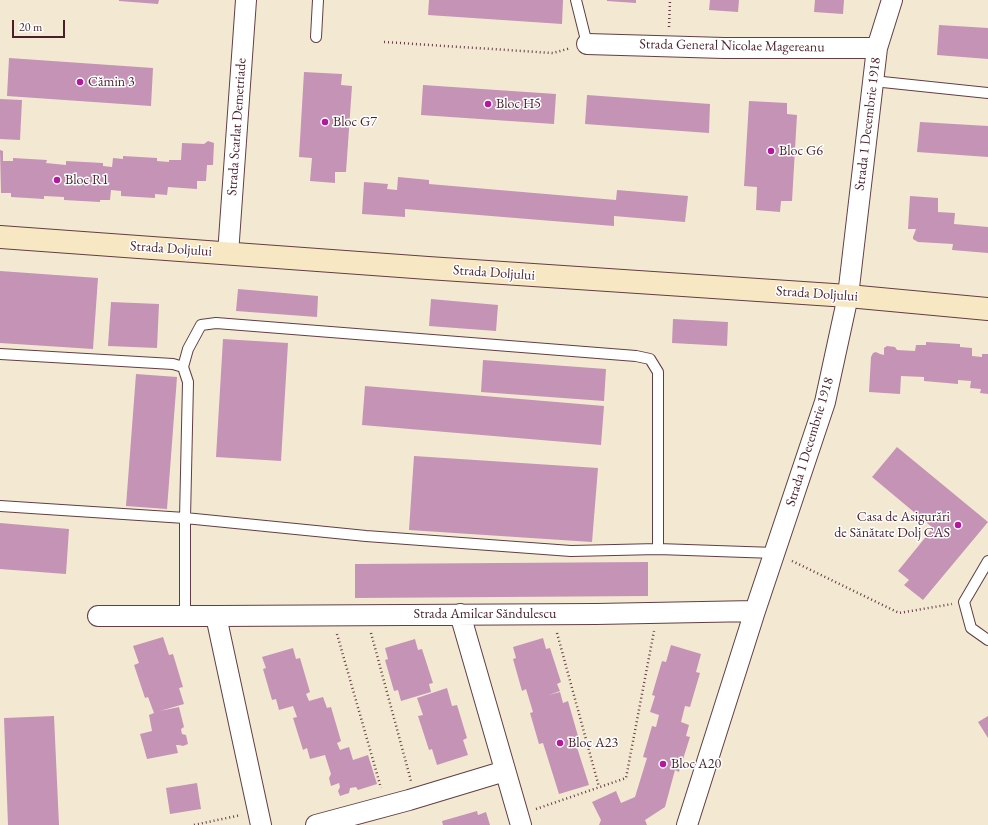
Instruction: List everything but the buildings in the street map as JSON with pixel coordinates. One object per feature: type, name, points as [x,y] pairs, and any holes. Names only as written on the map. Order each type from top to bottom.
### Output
[{"type":"street","name":"Strada Scarlat Demetriade","points":[[228,254],[246,0]]},
{"type":"street","name":"Strada 1 Decembrie 1918","points":[[687,825],[755,612],[825,402],[848,296],[877,48],[892,0]]},
{"type":"street","name":"Strada General Nicolae Magereanu","points":[[587,44],[877,48]]},
{"type":"street","name":"Strada Doljului","points":[[0,237],[848,296],[988,309]]},
{"type":"street","name":"Strada Amilcar Săndulescu","points":[[98,616],[332,616],[755,612]]},
{"type":"street","points":[[460,614],[520,820]]},
{"type":"street","points":[[216,616],[260,818]]},
{"type":"street","points":[[316,825],[416,798],[505,771]]},
{"type":"lane","points":[[316,37],[318,0]]},
{"type":"lane","points":[[576,0],[587,44]]},
{"type":"lane","points":[[873,81],[988,93]]},
{"type":"lane","points":[[185,616],[185,518],[188,382],[183,368],[188,349],[202,325],[216,323],[636,356],[650,359],[658,372],[658,549]]},
{"type":"lane","points":[[0,354],[173,364],[183,368]]},
{"type":"lane","points":[[0,506],[185,518],[366,536],[571,551],[658,549],[775,552]]},
{"type":"lane","points":[[988,561],[964,602],[971,628],[988,640]]},
{"type":"path","points":[[668,46],[670,0]]},
{"type":"path","points":[[384,42],[553,53],[587,44]]},
{"type":"path","points":[[775,552],[899,613],[964,602]]},
{"type":"path","points":[[520,820],[599,787],[626,778],[657,613]]},
{"type":"path","points":[[552,614],[599,787]]},
{"type":"path","points":[[367,615],[416,798]]},
{"type":"path","points":[[332,616],[386,806]]},
{"type":"path","points":[[194,825],[260,818]]},
{"type":"place","name":"Cămin 3","points":[[80,82]]},
{"type":"place","name":"Bloc H5","points":[[488,104]]},
{"type":"place","name":"Bloc G7","points":[[325,122]]},
{"type":"place","name":"Bloc G6","points":[[771,151]]},
{"type":"place","name":"Bloc R1","points":[[57,180]]},
{"type":"place","name":"Casa de Asigurări de Sănătate Dolj CAS","points":[[958,525]]},
{"type":"place","name":"Bloc A23","points":[[560,743]]},
{"type":"place","name":"Bloc A20","points":[[663,764]]}]
